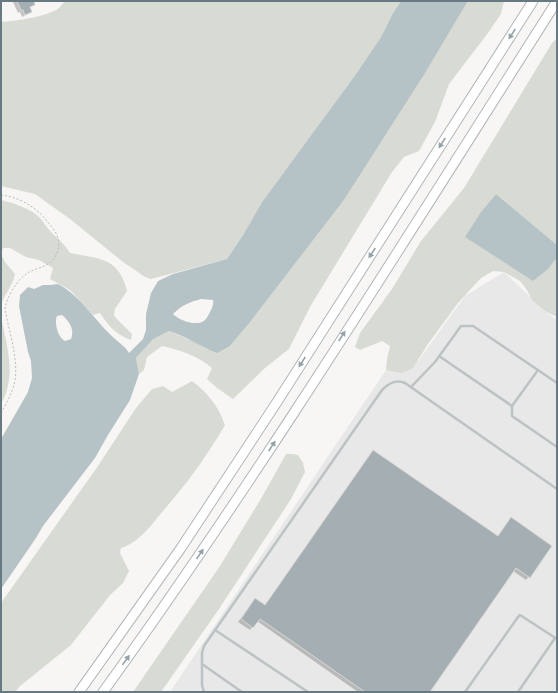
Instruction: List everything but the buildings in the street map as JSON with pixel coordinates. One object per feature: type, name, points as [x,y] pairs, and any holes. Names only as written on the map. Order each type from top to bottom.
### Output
[{"type":"highway","points":[[79,692],[181,548],[533,1]]},
{"type":"highway","points":[[103,692],[148,629],[272,447],[557,1]]},
{"type":"lane","points":[[411,387],[439,356],[461,326],[472,326],[557,383]]},
{"type":"lane","points":[[439,356],[512,406]]},
{"type":"lane","points":[[538,370],[512,406],[512,416],[557,447]]},
{"type":"lane","points":[[204,692],[202,685],[202,652],[204,646],[382,390],[390,383],[396,381],[411,387],[557,489]]},
{"type":"lane","points":[[465,692],[520,615],[556,639],[518,692]]},
{"type":"lane","points":[[215,630],[308,692]]},
{"type":"lane","points":[[202,664],[242,692]]},
{"type":"path","points":[[1,194],[18,199],[32,206],[44,218],[58,238],[56,256],[52,261],[25,275],[7,299],[5,309],[16,369],[14,384],[1,413]]},
{"type":"shaded area","points":[[65,1],[401,1],[381,37],[356,74],[262,202],[227,259],[151,279],[145,277],[123,262],[70,219],[35,194],[1,186],[1,22],[23,20],[47,14],[59,8]]},
{"type":"shaded area","points":[[401,1],[468,1],[424,75],[344,200],[230,346],[217,353],[169,331],[153,339],[136,358],[139,374],[130,400],[95,458],[43,526],[1,589],[1,439],[28,392],[32,378],[31,361],[19,306],[20,295],[28,287],[34,289],[43,285],[58,284],[74,295],[129,353],[143,339],[146,330],[146,314],[151,293],[158,281],[173,274],[227,259],[262,202],[356,74],[381,37]],"holes":[[[201,299],[213,300],[212,308],[208,316],[202,322],[189,322],[180,319],[173,314],[186,304]],[[62,315],[72,329],[71,339],[65,341],[60,337],[56,326],[57,316]]]},
{"type":"shaded area","points":[[468,1],[504,1],[501,14],[449,84],[435,122],[419,151],[404,157],[392,172],[310,307],[289,349],[265,368],[233,399],[207,379],[212,368],[207,364],[195,357],[162,346],[147,357],[144,370],[139,374],[136,358],[152,339],[169,331],[207,349],[230,346],[344,200],[424,75]]},
{"type":"shaded area","points":[[557,38],[557,245],[496,194],[481,212],[548,269],[557,258],[557,317],[545,311],[532,300],[520,281],[504,272],[493,271],[481,278],[458,303],[428,344],[413,368],[402,373],[386,370],[390,346],[382,341],[360,350],[355,347],[360,333],[392,289],[421,241],[464,188],[552,43]]},
{"type":"shaded area","points":[[496,194],[557,245],[557,258],[548,269],[533,281],[465,237],[481,212]]},
{"type":"shaded area","points":[[1,200],[22,207],[37,215],[70,253],[99,259],[113,266],[119,272],[127,291],[115,309],[114,316],[132,334],[131,340],[113,329],[100,313],[93,315],[70,290],[50,279],[53,268],[39,260],[26,257],[10,248],[3,248],[1,254]]},
{"type":"shaded area","points":[[1,254],[5,262],[15,274],[1,305]]},
{"type":"shaded area","points":[[504,272],[545,311],[557,320],[557,692],[170,692],[386,370],[413,368],[465,296]]},
{"type":"shaded area","points":[[1,317],[8,350],[10,372],[6,394],[1,404]]},
{"type":"shaded area","points":[[192,381],[212,400],[222,418],[225,425],[218,437],[188,481],[149,528],[139,538],[121,548],[120,553],[129,571],[123,583],[110,595],[71,645],[20,686],[15,692],[1,692],[1,603],[98,466],[136,408],[152,389],[163,386],[172,392]]},
{"type":"shaded area","points":[[286,454],[298,455],[303,463],[305,472],[291,499],[219,609],[161,692],[133,692],[220,566]]}]
